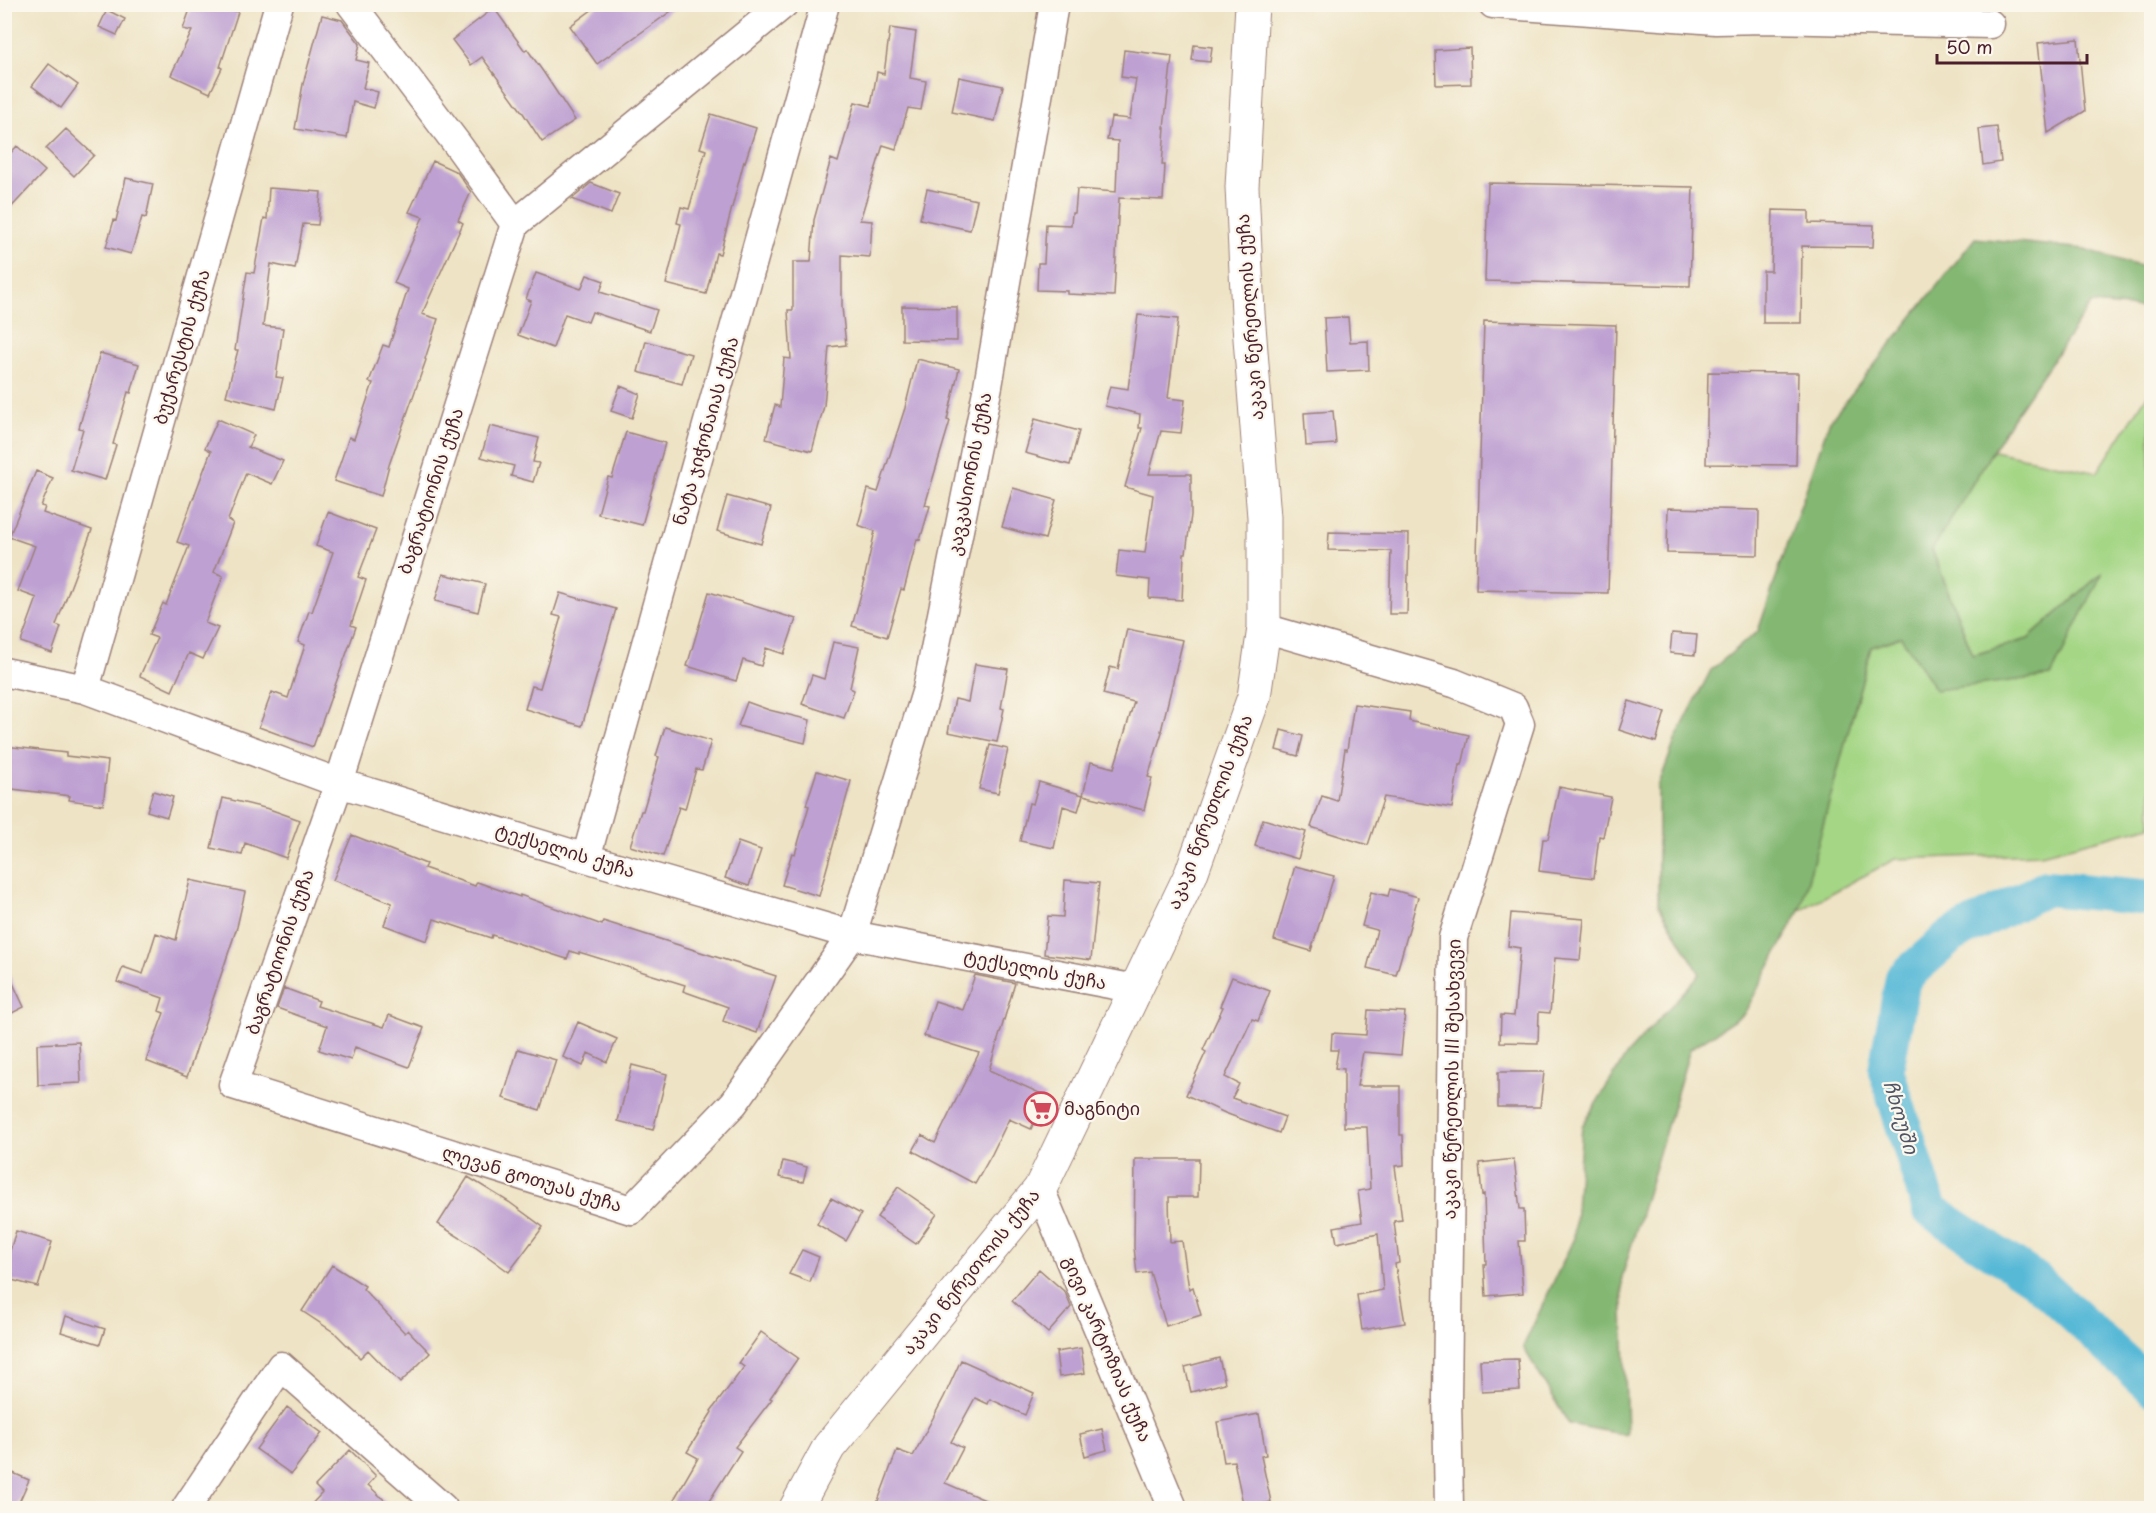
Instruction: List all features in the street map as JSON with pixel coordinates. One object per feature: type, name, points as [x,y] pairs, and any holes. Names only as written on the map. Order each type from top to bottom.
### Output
[{"type":"main road","name":"აკაკი წერეთლის ქუჩა","points":[[796,1509],[829,1447],[1040,1189],[1191,874],[1254,697],[1264,628],[1264,518],[1248,313],[1242,187],[1252,4]]},
{"type":"street","name":"ბუქარესტის ქუჩა","points":[[85,689],[279,4]]},
{"type":"street","points":[[351,4],[515,224],[784,4]]},
{"type":"street","name":"ნატა ჯიჭონაიას ქუჩა","points":[[586,858],[825,4]]},
{"type":"street","name":"კავკასიონის ქუჩა","points":[[852,935],[927,689],[988,386],[1054,4]]},
{"type":"street","points":[[1493,4],[1716,20],[1766,12],[1990,24]]},
{"type":"street","name":"ბაგრატიონის ქუჩა","points":[[233,1085],[339,783],[515,224]]},
{"type":"street","name":"აკაკი წერეთლის III შესახვევი","points":[[1264,628],[1454,683],[1513,707],[1520,724],[1453,939],[1447,1398],[1449,1509]]},
{"type":"street","name":"ტექსელის ქუჩა","points":[[4,672],[85,689],[339,783],[852,935],[1136,989]]},
{"type":"street","name":"ლევან გოთუას ქუჩა","points":[[233,1085],[631,1210],[734,1103],[852,935]]},
{"type":"street","name":"გივი კარტოზიას ქუჩა","points":[[1040,1189],[1173,1509]]},
{"type":"street","points":[[186,1509],[281,1366],[443,1509]]},
{"type":"green space","points":[[1975,238],[2085,249],[2151,268],[2152,309],[2091,304],[2012,419],[1932,550],[1973,655],[2028,639],[2103,572],[2051,676],[1936,690],[1901,637],[1871,647],[1800,910],[1744,1014],[1690,1049],[1622,1277],[1627,1435],[1569,1424],[1523,1347],[1574,1238],[1582,1126],[1627,1054],[1700,974],[1658,904],[1658,787],[1676,738],[1711,670],[1758,631],[1829,422]]},
{"type":"green space","points":[[2150,391],[2151,826],[2041,854],[1895,859],[1800,910],[1871,647],[1900,637],[2051,676],[2101,574],[2028,639],[1973,655],[1932,550],[1967,474],[1994,451],[2097,473]]},
{"type":"building","points":[[192,4],[215,4],[238,12],[220,67],[222,68],[210,93],[171,75],[192,31],[183,29]]},
{"type":"building","points":[[600,4],[681,4],[597,64],[570,26]]},
{"type":"building","points":[[494,8],[525,51],[527,49],[575,120],[542,142],[482,57],[471,65],[452,40]]},
{"type":"building","points":[[107,10],[125,19],[117,35],[99,27]]},
{"type":"building","points":[[322,15],[342,20],[360,44],[356,60],[369,63],[363,88],[378,92],[374,108],[353,102],[347,138],[295,129],[303,84]]},
{"type":"building","points":[[890,28],[916,32],[910,78],[926,81],[921,110],[908,108],[896,149],[883,145],[860,220],[872,221],[870,257],[842,255],[842,307],[846,345],[829,347],[824,406],[812,451],[766,439],[775,405],[780,407],[784,358],[791,359],[788,310],[793,310],[793,262],[811,262],[814,220],[831,159],[838,162],[855,102],[871,106],[877,72],[884,74]]},
{"type":"building","points":[[2078,39],[2085,111],[2048,133],[2038,43]]},
{"type":"building","points":[[1194,45],[1212,47],[1210,62],[1192,60]]},
{"type":"building","points":[[1470,48],[1471,84],[1436,85],[1435,50]]},
{"type":"building","points":[[1124,50],[1172,56],[1164,128],[1163,200],[1119,198],[1114,296],[1037,290],[1038,263],[1044,263],[1046,224],[1071,225],[1072,213],[1075,213],[1077,189],[1116,192],[1118,141],[1107,140],[1111,117],[1130,119],[1136,79],[1121,77]]},
{"type":"building","points":[[49,64],[78,85],[61,108],[32,86]]},
{"type":"building","points":[[959,77],[1003,86],[995,121],[952,112]]},
{"type":"building","points":[[711,114],[756,128],[744,161],[720,254],[716,253],[706,294],[666,284],[681,224],[677,223],[681,207],[689,209],[706,150],[700,148]]},
{"type":"building","points":[[1997,127],[2001,162],[1983,165],[1979,129]]},
{"type":"building","points":[[66,129],[94,155],[74,176],[46,149]]},
{"type":"building","points":[[17,146],[45,171],[4,215],[4,160]]},
{"type":"building","points":[[433,161],[457,172],[471,192],[458,220],[463,223],[422,314],[438,319],[389,465],[381,496],[334,481],[349,437],[354,439],[373,383],[369,382],[383,345],[389,347],[408,289],[394,283],[423,217],[409,212]]},
{"type":"building","points":[[126,178],[153,184],[146,218],[142,217],[131,254],[106,247],[114,220],[116,221]]},
{"type":"building","points":[[591,183],[619,194],[611,214],[572,199]]},
{"type":"building","points":[[1488,183],[1693,187],[1690,286],[1485,281]]},
{"type":"building","points":[[269,188],[321,192],[318,225],[303,224],[295,269],[271,264],[263,326],[283,328],[276,377],[283,378],[276,409],[226,396],[238,350],[235,350],[247,272],[254,273],[264,218],[267,219]]},
{"type":"building","points":[[927,189],[977,200],[970,230],[920,219]]},
{"type":"building","points":[[1773,210],[1809,211],[1809,223],[1874,225],[1873,247],[1802,246],[1801,323],[1763,323],[1763,271],[1771,271]]},
{"type":"building","points":[[536,273],[581,289],[587,275],[604,281],[600,292],[657,310],[650,331],[592,312],[588,322],[565,314],[553,348],[518,335],[531,301],[526,299]]},
{"type":"building","points":[[902,306],[957,307],[957,341],[902,340]]},
{"type":"building","points":[[1138,315],[1178,319],[1168,398],[1185,400],[1181,433],[1161,431],[1149,474],[1191,474],[1191,515],[1186,553],[1184,553],[1182,600],[1149,598],[1150,580],[1116,576],[1119,550],[1145,553],[1153,495],[1125,487],[1142,428],[1139,428],[1140,414],[1105,406],[1110,386],[1128,389]]},
{"type":"building","points":[[1348,317],[1350,342],[1368,341],[1369,370],[1327,372],[1324,318]]},
{"type":"building","points":[[1484,321],[1616,325],[1608,593],[1476,590]]},
{"type":"building","points":[[646,341],[691,354],[682,384],[638,372]]},
{"type":"building","points":[[100,353],[139,364],[131,393],[128,392],[105,480],[71,470],[83,429],[79,428]]},
{"type":"building","points":[[917,359],[959,369],[947,420],[950,421],[925,505],[930,506],[920,540],[917,539],[904,590],[901,589],[887,637],[852,626],[865,580],[875,531],[858,525],[868,489],[878,492],[905,408]]},
{"type":"building","points":[[1708,372],[1798,373],[1796,465],[1706,464]]},
{"type":"building","points":[[620,386],[640,394],[632,418],[611,411]]},
{"type":"building","points":[[1333,411],[1336,444],[1306,446],[1304,413]]},
{"type":"building","points":[[218,419],[254,435],[248,447],[283,461],[272,484],[246,473],[228,520],[233,523],[214,572],[223,576],[205,623],[218,628],[203,659],[189,653],[172,691],[140,676],[157,638],[149,635],[163,603],[166,605],[189,546],[177,542],[211,451],[205,448]]},
{"type":"building","points":[[1035,419],[1079,431],[1070,465],[1025,453]]},
{"type":"building","points":[[490,426],[539,438],[533,462],[539,463],[533,482],[511,476],[514,466],[481,457]]},
{"type":"building","points":[[626,432],[665,443],[642,525],[598,514],[608,477],[612,478]]},
{"type":"building","points":[[36,471],[53,478],[41,506],[45,507],[43,513],[92,530],[56,625],[61,627],[52,653],[21,642],[37,598],[18,591],[35,546],[9,537]]},
{"type":"building","points":[[1013,488],[1056,500],[1045,539],[1002,527]]},
{"type":"building","points":[[727,496],[771,508],[761,544],[717,531]]},
{"type":"building","points":[[1668,508],[1759,510],[1758,555],[1667,553]]},
{"type":"building","points":[[328,512],[376,530],[358,577],[366,580],[351,625],[356,627],[313,747],[259,727],[272,692],[288,698],[305,645],[298,642],[309,611],[312,612],[333,552],[316,546]]},
{"type":"building","points":[[1329,532],[1409,534],[1407,614],[1389,614],[1391,551],[1328,550]]},
{"type":"building","points":[[443,574],[485,584],[478,612],[435,601]]},
{"type":"building","points":[[709,592],[796,619],[784,654],[766,648],[761,666],[743,660],[736,681],[687,666]]},
{"type":"building","points":[[560,593],[616,609],[582,726],[525,709],[532,686],[540,688],[561,617],[553,615]]},
{"type":"building","points":[[1127,629],[1183,640],[1162,732],[1148,777],[1152,778],[1144,810],[1083,795],[1091,762],[1114,768],[1134,702],[1103,694],[1110,667],[1118,669]]},
{"type":"building","points":[[1672,633],[1697,635],[1695,655],[1670,653]]},
{"type":"building","points":[[833,642],[859,647],[850,688],[854,690],[844,718],[802,704],[812,675],[824,679]]},
{"type":"building","points":[[975,664],[1008,669],[1001,708],[1004,709],[997,742],[948,732],[955,699],[968,702]]},
{"type":"building","points":[[1629,701],[1665,712],[1656,742],[1619,730]]},
{"type":"building","points":[[747,702],[810,720],[805,743],[738,726]]},
{"type":"building","points":[[1354,704],[1410,712],[1409,721],[1469,735],[1462,765],[1459,765],[1452,808],[1384,797],[1368,845],[1311,827],[1322,796],[1337,801]]},
{"type":"building","points":[[665,727],[711,741],[702,770],[696,769],[685,809],[679,807],[663,856],[630,846],[659,757],[656,756]]},
{"type":"building","points":[[1281,730],[1303,736],[1298,756],[1276,750]]},
{"type":"building","points":[[990,745],[1008,749],[998,793],[979,789]]},
{"type":"building","points":[[4,746],[66,753],[66,756],[108,761],[103,805],[69,800],[70,796],[4,788]]},
{"type":"building","points":[[817,771],[851,781],[819,896],[782,885],[792,853],[795,854],[809,806],[806,805]]},
{"type":"building","points":[[1039,782],[1083,795],[1078,811],[1063,806],[1054,848],[1020,841],[1029,803],[1033,804]]},
{"type":"building","points":[[1559,787],[1611,797],[1603,837],[1599,836],[1594,878],[1539,871],[1543,839],[1548,839]]},
{"type":"building","points":[[153,791],[173,797],[167,817],[147,811]]},
{"type":"building","points":[[223,798],[269,809],[300,820],[286,858],[245,843],[242,855],[211,848]]},
{"type":"building","points":[[1263,819],[1306,832],[1298,859],[1255,846]]},
{"type":"building","points":[[352,835],[426,864],[424,868],[475,886],[477,882],[602,925],[603,921],[776,976],[757,1033],[723,1021],[728,1007],[683,991],[685,985],[579,952],[579,954],[570,951],[567,959],[434,919],[427,941],[384,925],[392,903],[333,880]]},
{"type":"building","points":[[738,842],[761,850],[749,886],[725,878]]},
{"type":"building","points":[[1295,866],[1334,876],[1311,951],[1274,940]]},
{"type":"building","points":[[190,880],[245,892],[237,927],[187,1077],[146,1061],[164,1013],[159,1011],[163,998],[117,982],[123,967],[143,974],[156,933],[176,940]]},
{"type":"building","points":[[1065,880],[1099,883],[1091,960],[1044,954],[1048,916],[1063,917]]},
{"type":"building","points":[[1390,889],[1418,897],[1396,975],[1367,968],[1377,930],[1362,926],[1371,892],[1388,896]]},
{"type":"building","points":[[1511,913],[1584,919],[1580,960],[1555,958],[1550,1013],[1539,1012],[1538,1043],[1500,1042],[1501,1015],[1514,1016],[1520,948],[1508,946]]},
{"type":"building","points":[[4,964],[24,1007],[4,1017]]},
{"type":"building","points":[[975,975],[1015,983],[989,1070],[1046,1096],[1031,1129],[1009,1119],[975,1184],[913,1151],[922,1135],[935,1143],[979,1053],[924,1036],[935,1001],[963,1010]]},
{"type":"building","points":[[1232,977],[1270,991],[1258,1021],[1252,1019],[1225,1077],[1239,1084],[1232,1098],[1285,1117],[1279,1133],[1225,1113],[1186,1095],[1206,1052],[1203,1050],[1223,1007],[1220,1006]]},
{"type":"building","points":[[284,988],[319,1001],[317,1006],[384,1027],[389,1015],[424,1028],[409,1067],[355,1047],[351,1060],[319,1050],[327,1026],[277,1008]]},
{"type":"building","points":[[1368,1010],[1405,1012],[1401,1055],[1363,1052],[1357,1086],[1400,1086],[1400,1135],[1403,1135],[1404,1165],[1395,1166],[1402,1220],[1394,1221],[1399,1263],[1395,1264],[1405,1323],[1362,1330],[1357,1295],[1383,1290],[1378,1234],[1337,1243],[1334,1227],[1362,1222],[1358,1191],[1370,1189],[1367,1127],[1344,1127],[1344,1069],[1335,1068],[1338,1050],[1331,1050],[1332,1033],[1366,1035]]},
{"type":"building","points":[[578,1022],[617,1039],[607,1062],[588,1053],[583,1066],[563,1057]]},
{"type":"building","points":[[79,1042],[81,1083],[38,1085],[37,1044]]},
{"type":"building","points":[[518,1049],[556,1060],[540,1110],[503,1098]]},
{"type":"building","points":[[632,1065],[667,1074],[653,1130],[618,1121]]},
{"type":"building","points":[[1498,1072],[1544,1072],[1540,1107],[1498,1107]]},
{"type":"building","points":[[1135,1159],[1199,1159],[1198,1197],[1169,1197],[1170,1242],[1182,1241],[1189,1289],[1193,1287],[1201,1315],[1166,1326],[1150,1272],[1137,1274],[1134,1247]]},
{"type":"building","points":[[1514,1159],[1520,1209],[1524,1209],[1525,1241],[1519,1241],[1523,1293],[1486,1296],[1484,1194],[1482,1195],[1479,1163]]},
{"type":"building","points":[[783,1161],[807,1167],[803,1182],[779,1177]]},
{"type":"building","points":[[468,1177],[509,1202],[543,1227],[509,1272],[438,1224]]},
{"type":"building","points":[[898,1187],[937,1214],[916,1244],[877,1217]]},
{"type":"building","points":[[831,1198],[861,1214],[846,1241],[817,1224]]},
{"type":"building","points":[[16,1231],[52,1242],[38,1287],[4,1278],[4,1270]]},
{"type":"building","points":[[802,1250],[819,1257],[810,1282],[789,1274]]},
{"type":"building","points":[[332,1265],[365,1286],[363,1289],[405,1333],[408,1330],[430,1353],[400,1383],[368,1350],[360,1358],[335,1333],[302,1311]]},
{"type":"building","points":[[1039,1269],[1065,1292],[1071,1307],[1048,1333],[1012,1301]]},
{"type":"building","points":[[66,1316],[105,1329],[100,1344],[61,1332]]},
{"type":"building","points":[[761,1332],[798,1358],[770,1398],[772,1399],[735,1447],[741,1451],[704,1509],[685,1509],[673,1501],[698,1458],[687,1452],[711,1411],[744,1367],[739,1363]]},
{"type":"building","points":[[1081,1348],[1085,1373],[1059,1377],[1056,1352]]},
{"type":"building","points":[[1219,1358],[1225,1383],[1191,1392],[1185,1367]]},
{"type":"building","points":[[1518,1359],[1520,1390],[1482,1392],[1480,1360]]},
{"type":"building","points":[[961,1360],[1034,1393],[1025,1415],[990,1399],[988,1404],[975,1398],[951,1442],[963,1448],[945,1483],[1006,1509],[875,1509],[897,1450],[913,1456]]},
{"type":"building","points":[[287,1407],[322,1433],[291,1474],[256,1449]]},
{"type":"building","points":[[1259,1414],[1266,1455],[1261,1456],[1271,1502],[1244,1508],[1234,1461],[1224,1462],[1217,1422]]},
{"type":"building","points":[[1102,1429],[1107,1450],[1085,1456],[1080,1434]]},
{"type":"building","points":[[350,1450],[376,1476],[368,1485],[394,1509],[307,1509],[322,1493],[315,1486]]},
{"type":"building","points":[[4,1469],[29,1480],[16,1509],[4,1509]]},
{"type":"waterway","name":"ჩხოუში","points":[[2152,898],[2046,888],[1951,936],[1903,978],[1886,1070],[1930,1210],[2036,1280],[2152,1387]]},
{"type":"place","name":"მაგნიტი","points":[[1041,1109]]}]
